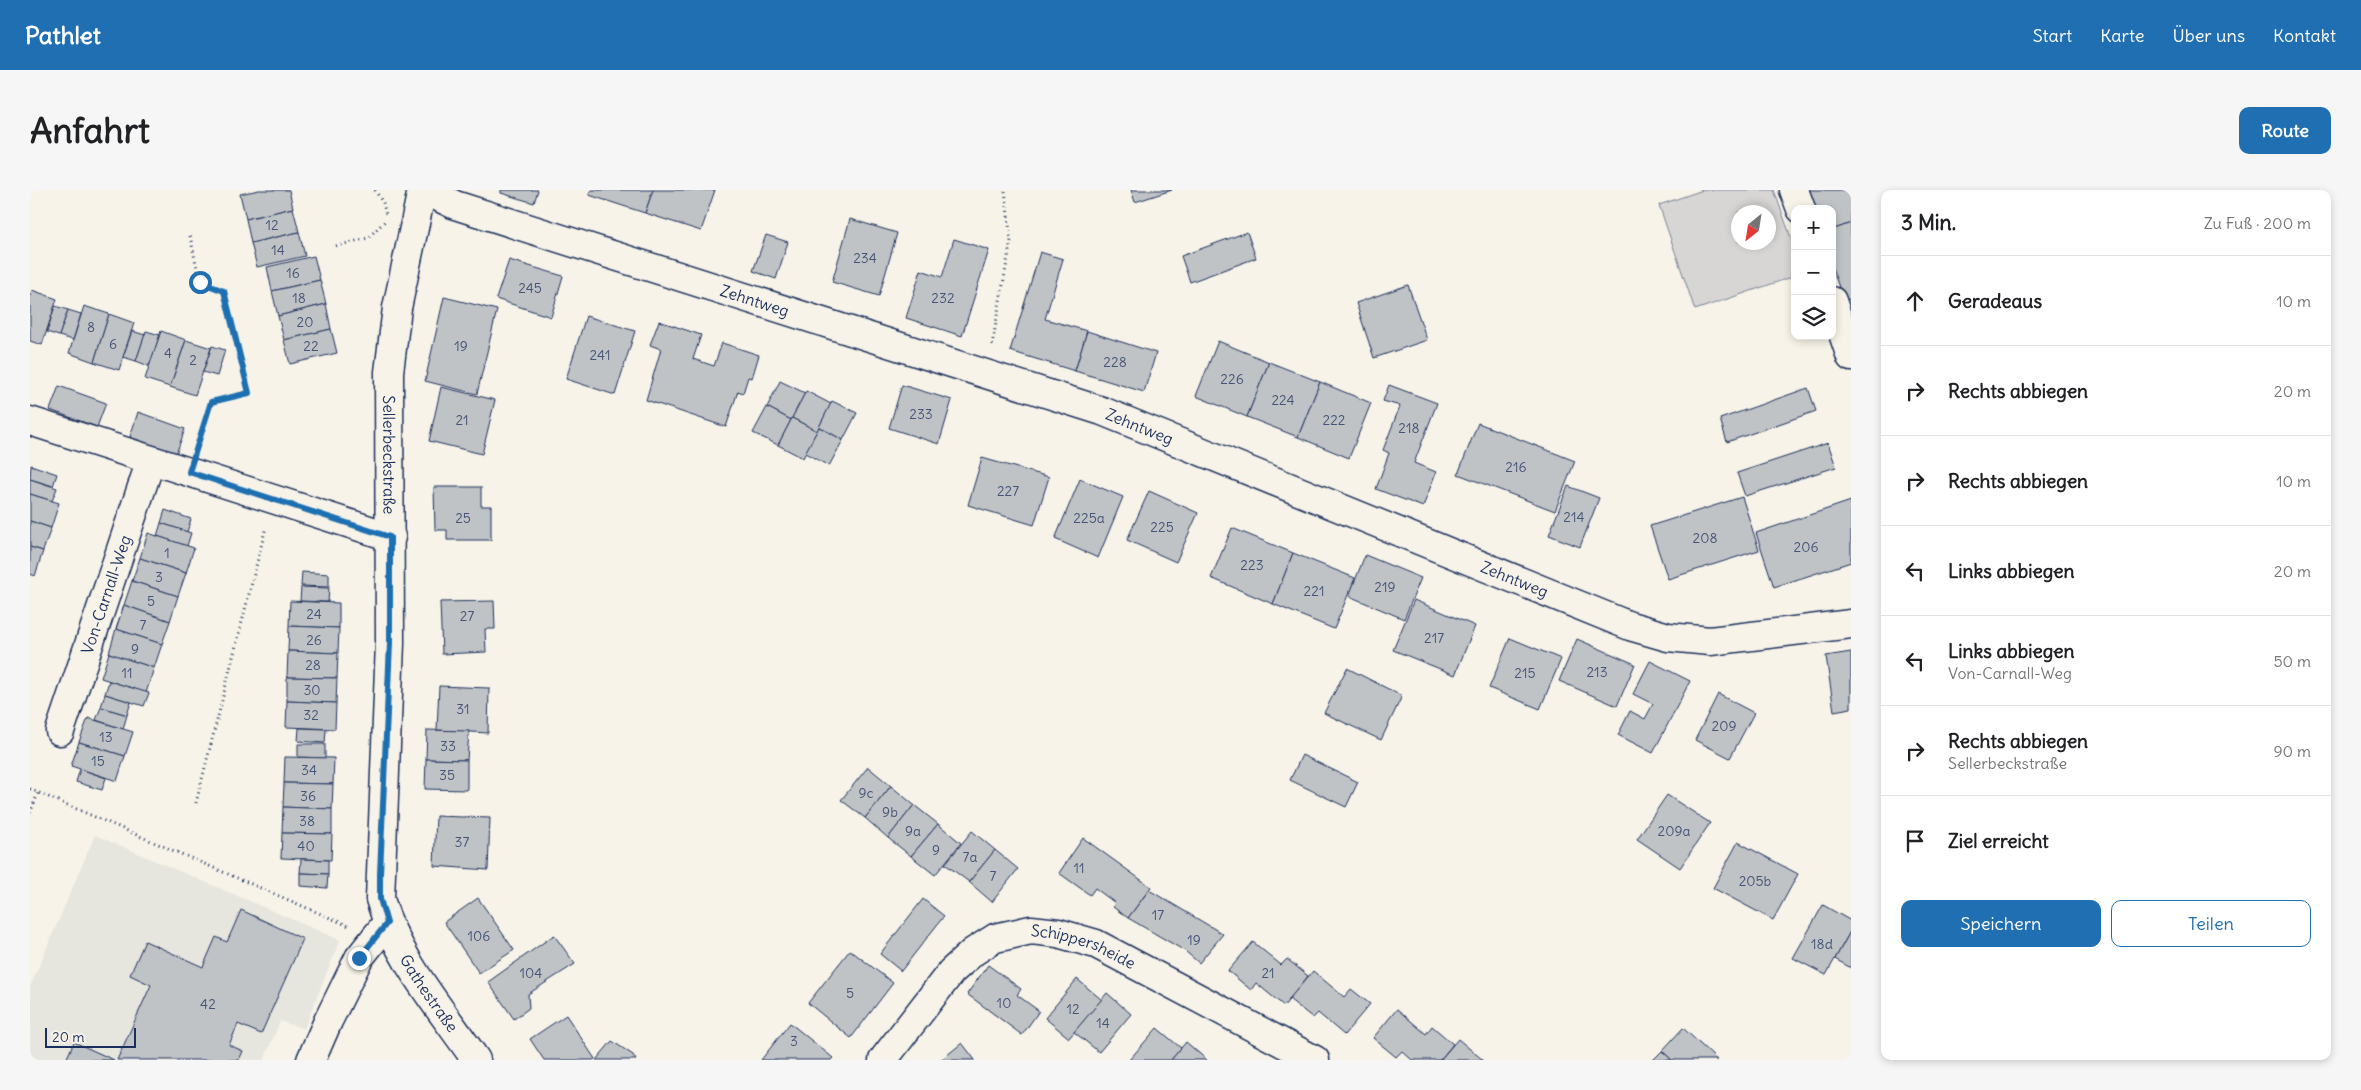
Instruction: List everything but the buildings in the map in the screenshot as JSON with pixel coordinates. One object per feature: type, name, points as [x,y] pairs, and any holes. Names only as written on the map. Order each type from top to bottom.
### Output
[{"type":"street","name":"Zehntweg","points":[[423,190],[455,205],[1102,411],[1640,629],[1668,638],[1710,641],[1851,624]]},
{"type":"street","name":"Sellerbeckstraße","points":[[387,923],[380,899],[380,874],[390,643],[389,372],[397,308],[423,190]]},
{"type":"street","points":[[1794,190],[1800,205]]},
{"type":"street","points":[[1836,313],[1851,357]]},
{"type":"street","points":[[30,421],[390,537]]},
{"type":"street","name":"Von-Carnall-Weg","points":[[60,731],[151,460]]},
{"type":"street","points":[[311,1060],[359,958],[387,923]]},
{"type":"street","name":"Gathestraße","points":[[387,923],[400,950],[476,1060]]},
{"type":"street","name":"Schippersheide","points":[[883,1060],[951,972],[972,952],[995,938],[1031,930],[1058,933],[1096,944],[1314,1060]]},
{"type":"path","points":[[336,246],[368,238],[386,219],[383,203],[375,190]]},
{"type":"path","points":[[987,374],[1011,240],[1005,190]]},
{"type":"path","points":[[189,472],[211,402],[249,393],[224,291],[200,282],[190,236]]},
{"type":"path","points":[[196,803],[273,500]]},
{"type":"path","points":[[30,789],[348,926],[387,923]]},
{"type":"path","points":[[30,813],[38,793]]},
{"type":"shaded area","points":[[1703,190],[1774,190],[1791,238],[1791,277],[1695,310],[1659,205]]},
{"type":"shaded area","points":[[95,835],[340,940],[304,1029],[280,1021],[264,1060],[30,1060],[30,987]]},
{"type":"route","points":[[200,282],[224,291],[249,393],[211,402],[189,472],[390,537],[390,643],[380,874],[380,899],[387,923],[359,958]]}]
